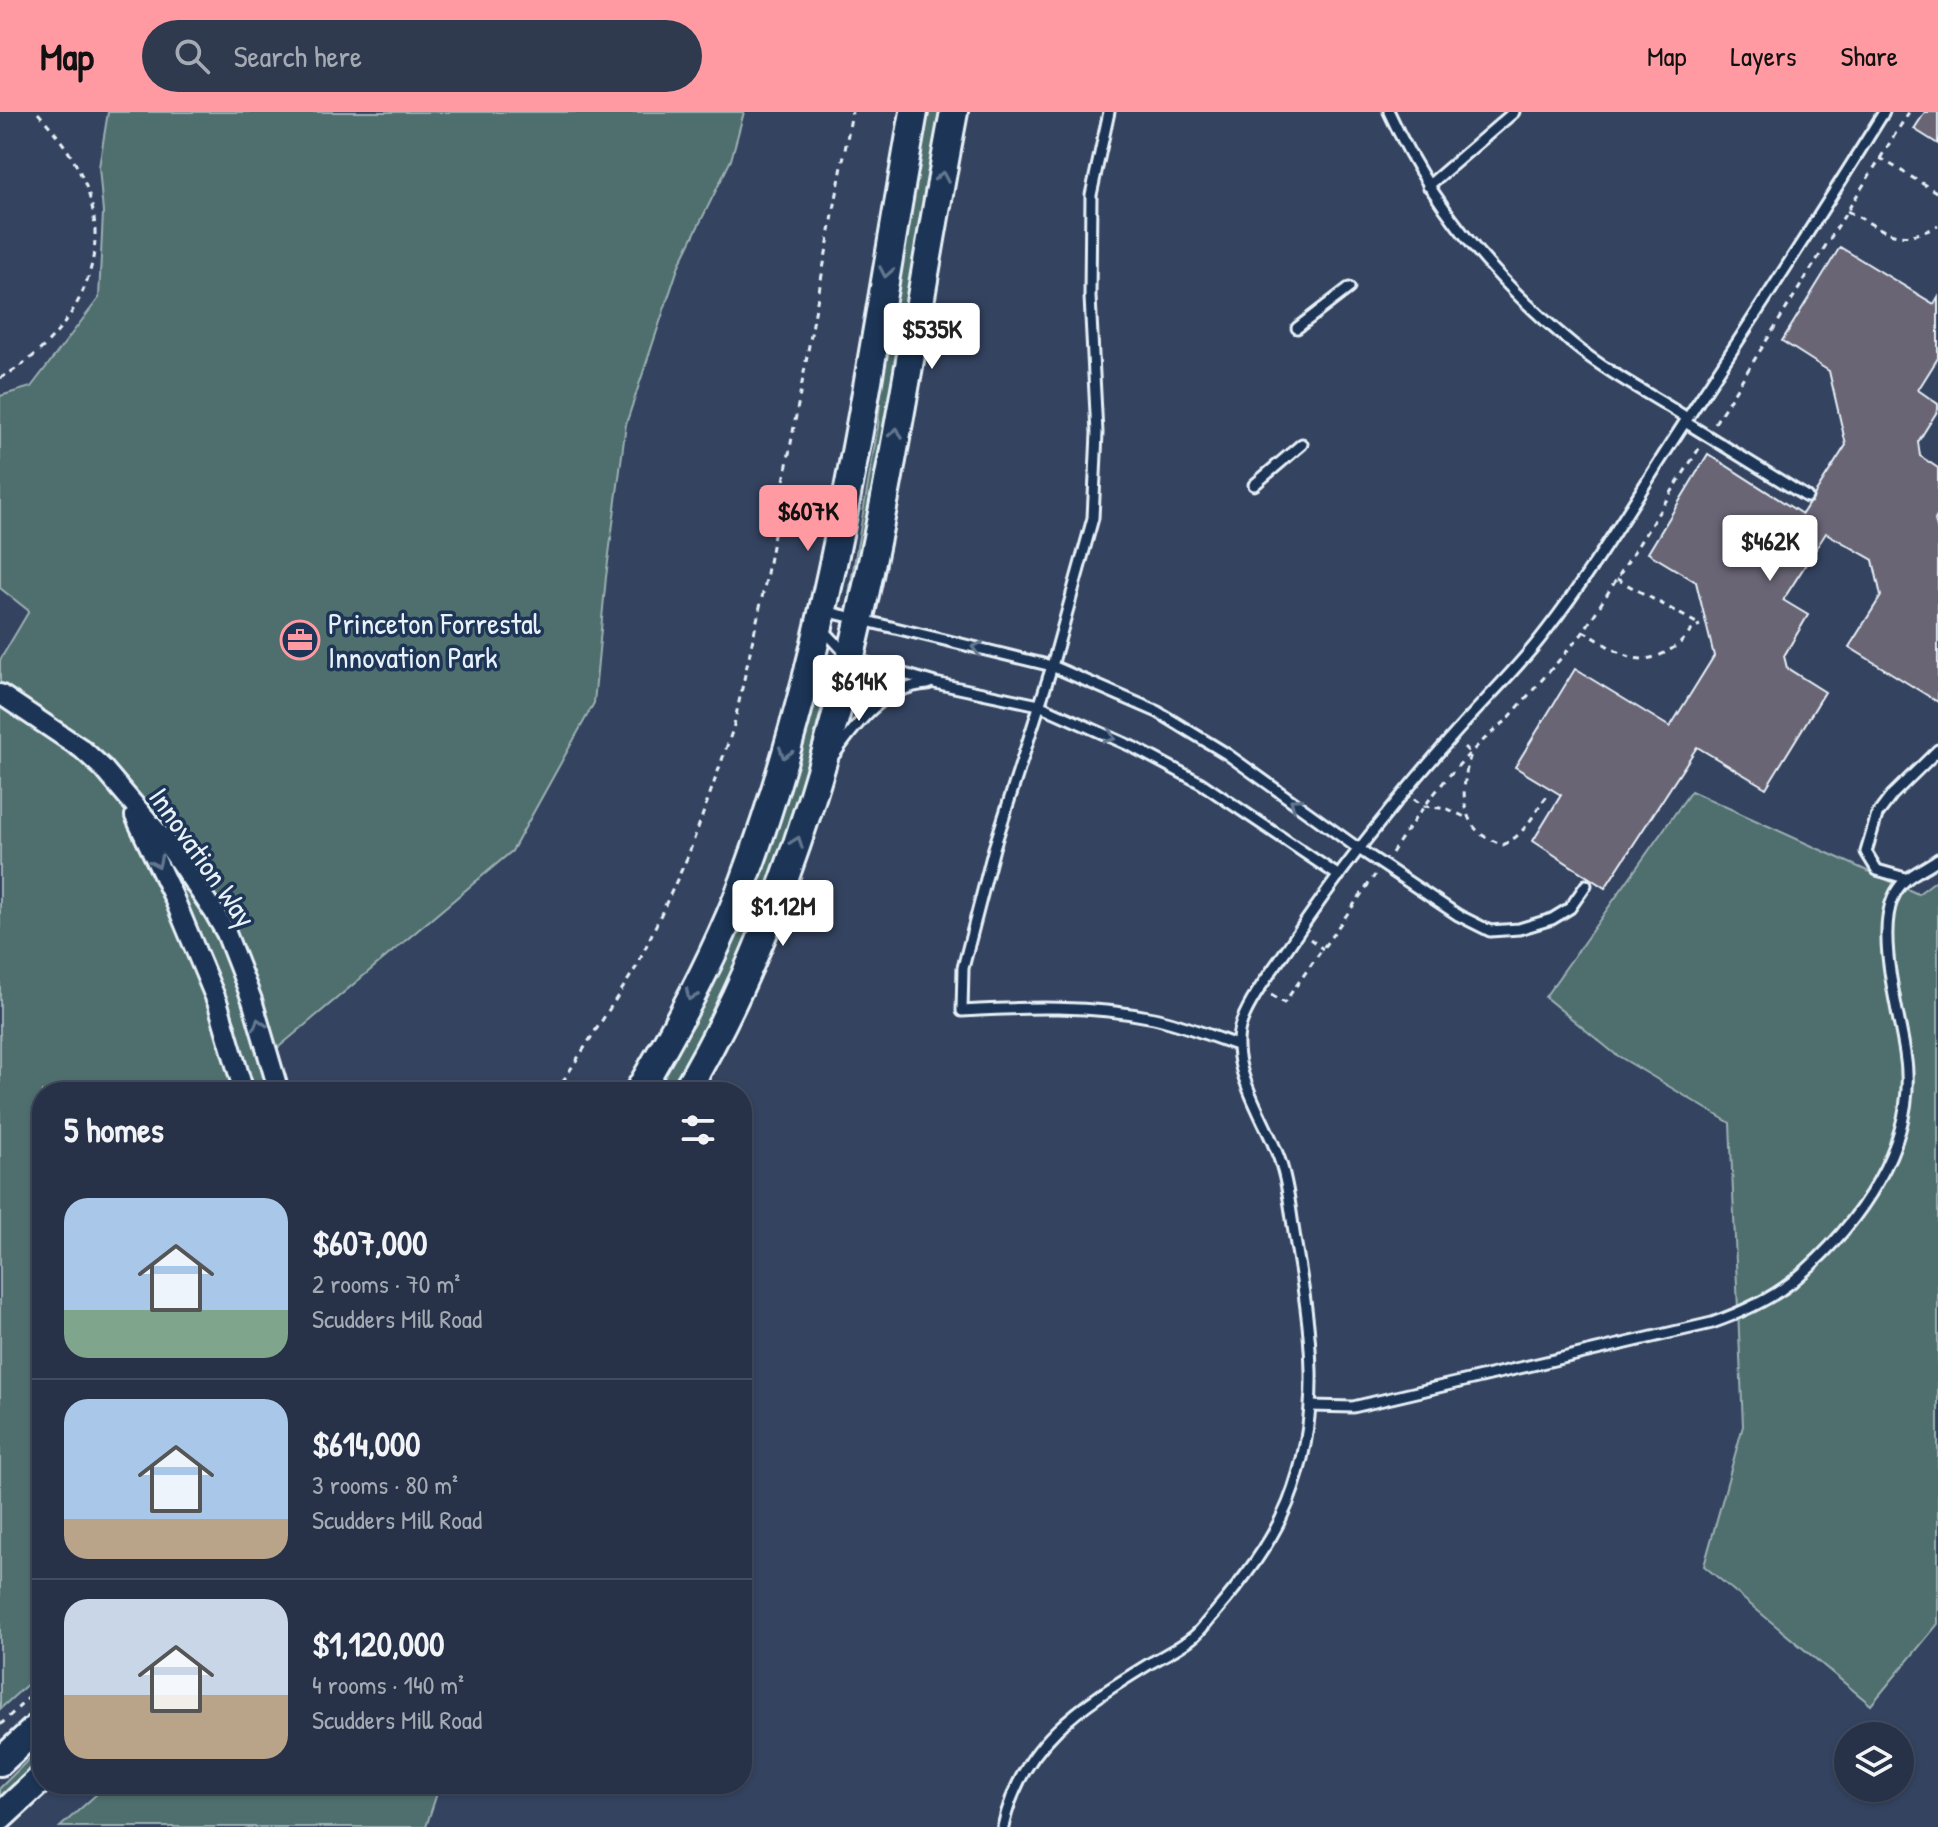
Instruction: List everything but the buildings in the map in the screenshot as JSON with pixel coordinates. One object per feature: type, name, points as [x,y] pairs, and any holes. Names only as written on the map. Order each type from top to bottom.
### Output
[{"type":"main road","points":[[644,1082],[690,997],[744,880],[789,737],[820,616],[857,437],[914,112]]},
{"type":"main road","points":[[690,1082],[758,944],[819,776],[859,620],[954,112]]},
{"type":"main road","points":[[0,1762],[32,1732]]},
{"type":"main road","points":[[0,1817],[32,1787]]},
{"type":"street","name":"Innovation Way","points":[[0,694],[82,749],[103,768],[165,841],[214,912],[236,956],[276,1082]]},
{"type":"street","name":"Innovation Way","points":[[123,792],[173,896],[218,1004],[241,1082]]},
{"type":"street","points":[[203,969],[236,956]]},
{"type":"lane","points":[[1109,112],[1091,195],[1090,297],[1097,433],[1093,518],[1052,666],[994,848],[963,968],[962,1011],[1047,1007],[1094,1010],[1156,1018],[1237,1045]]},
{"type":"lane","points":[[1389,112],[1428,186],[1460,231],[1496,273],[1536,312],[1576,347],[1807,497]]},
{"type":"lane","points":[[1428,186],[1514,112]]},
{"type":"lane","points":[[1003,1827],[1006,1809],[1022,1773],[1063,1722],[1085,1703],[1195,1636],[1266,1546],[1288,1503],[1303,1457],[1313,1371],[1305,1298],[1282,1166],[1243,1075],[1237,1045],[1241,1022],[1268,977],[1359,849],[1452,736],[1542,637],[1587,577],[1686,420],[1794,258],[1884,112]]},
{"type":"lane","points":[[1297,328],[1349,288]]},
{"type":"lane","points":[[1254,485],[1302,444]]},
{"type":"lane","points":[[820,616],[859,620],[1052,666],[1158,712],[1227,754],[1359,849],[1458,915],[1490,931],[1519,929],[1552,919],[1570,908],[1586,885]]},
{"type":"lane","points":[[820,616],[850,658],[935,683],[1039,705],[1133,747],[1201,783],[1339,876]]},
{"type":"lane","points":[[819,776],[869,710],[897,691],[935,683]]},
{"type":"lane","points":[[1905,878],[1877,870],[1866,852],[1877,815],[1892,795],[1938,750]]},
{"type":"lane","points":[[1311,1406],[1353,1407],[1712,1323],[1749,1309],[1791,1283],[1837,1238],[1866,1199],[1896,1148],[1907,1099],[1906,1055],[1894,1003],[1888,933],[1892,899],[1905,878],[1938,859]]},
{"type":"lane","points":[[636,1082],[653,1068]]},
{"type":"path","points":[[0,378],[17,369],[54,336],[69,317],[94,254],[95,229],[91,208],[77,165],[67,146],[37,112]]},
{"type":"path","points":[[562,1082],[637,966],[688,856],[733,729],[765,584],[852,112]]},
{"type":"path","points":[[1880,158],[1938,193]]},
{"type":"path","points":[[1847,211],[1888,233],[1907,237],[1938,226]]},
{"type":"path","points":[[1583,631],[1619,655],[1642,660],[1661,657],[1682,643],[1693,628],[1700,625],[1617,579]]},
{"type":"path","points":[[1471,754],[1464,787],[1469,819],[1478,832],[1503,845],[1514,840],[1526,829],[1547,796]]},
{"type":"path","points":[[1423,806],[1448,809],[1469,819]]},
{"type":"path","points":[[0,1725],[32,1695]]},
{"type":"green space","name":"Princeton Forrestal Innovation Park","points":[[108,112],[744,112],[731,160],[679,265],[626,424],[606,577],[594,703],[512,851],[261,1062],[266,1082],[252,1082],[249,1073],[238,1082],[32,1082],[32,1680],[0,1709],[0,660],[29,611],[0,588],[0,396],[31,387],[99,298],[103,213],[99,167]]},
{"type":"green space","points":[[925,112],[944,112],[855,595],[849,594],[878,426],[885,339]]},
{"type":"green space","points":[[824,669],[831,670],[784,856],[738,968],[678,1082],[658,1082],[740,923],[782,809]]},
{"type":"green space","points":[[1691,791],[1918,894],[1938,879],[1938,1624],[1871,1705],[1704,1566],[1743,1426],[1730,1123],[1615,1054],[1545,997]]},
{"type":"green space","points":[[32,1756],[32,1774],[0,1803],[0,1788]]},
{"type":"green space","points":[[97,1794],[437,1794],[426,1827],[60,1827]]},
{"type":"place","name":"Princeton Forrestal Innovation Park","points":[[300,640]]}]
